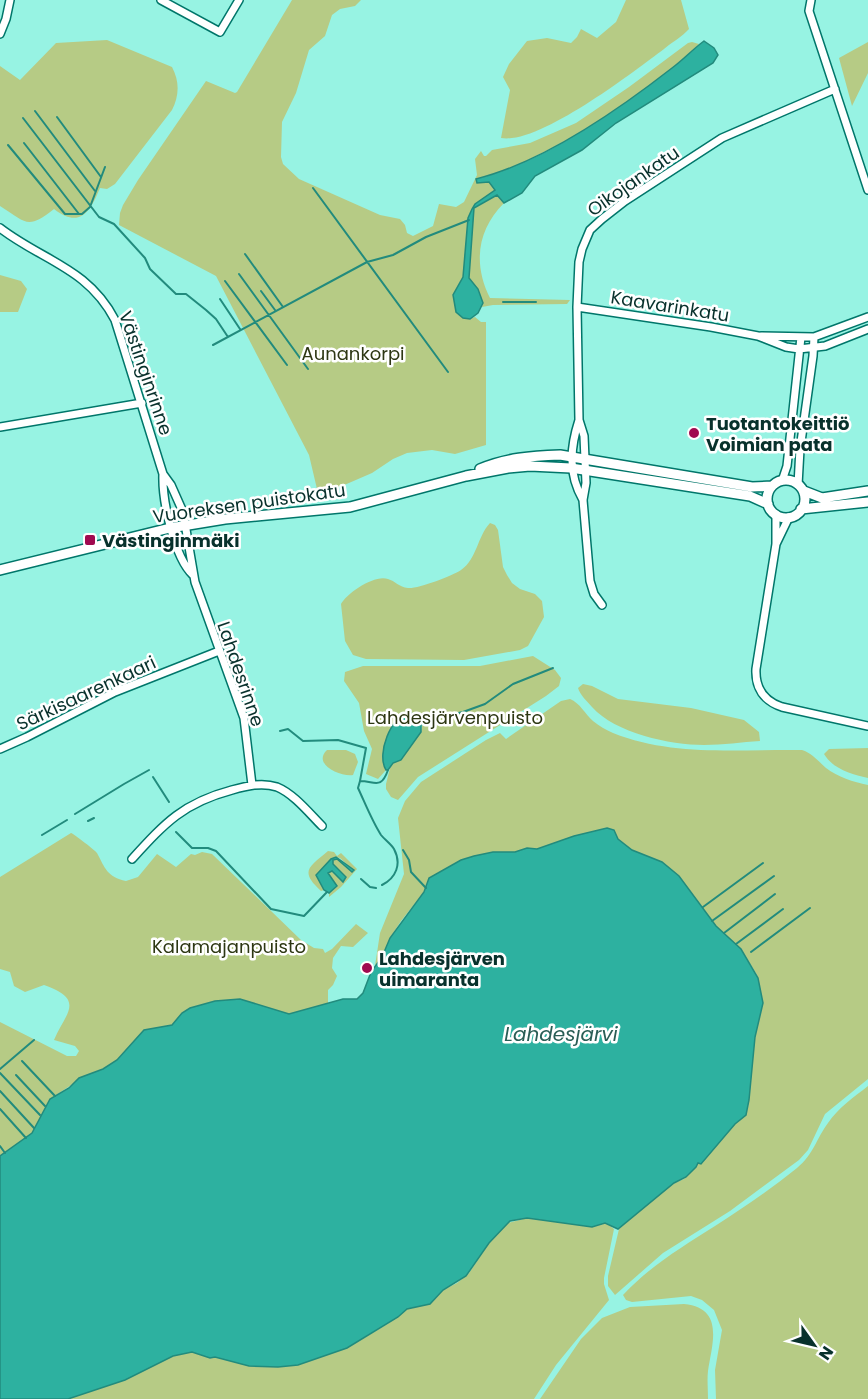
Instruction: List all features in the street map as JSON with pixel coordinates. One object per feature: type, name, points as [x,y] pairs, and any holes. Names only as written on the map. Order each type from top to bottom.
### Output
[{"type":"main road","name":"Vuoreksen puistokatu","points":[[466,476],[506,460],[528,456],[572,456],[752,487],[772,486]]},
{"type":"main road","name":"Vuoreksen puistokatu","points":[[0,570],[170,528],[225,519],[350,507],[466,476],[530,466],[571,468],[750,496],[768,504]]},
{"type":"main road","points":[[801,488],[804,504],[801,509],[789,517],[782,518],[768,504],[767,498],[772,486],[782,481],[793,482],[822,498],[868,491]]},
{"type":"main road","points":[[801,509],[868,502]]},
{"type":"street","points":[[0,34],[10,0]]},
{"type":"street","points":[[161,0],[220,32],[239,0]]},
{"type":"street","points":[[812,0],[809,11],[868,190]]},
{"type":"street","name":"Oikojankatu","points":[[583,500],[586,483],[584,436],[579,420],[577,307],[579,262],[590,230],[602,219],[722,138],[835,89]]},
{"type":"street","name":"Västinginrinne","points":[[0,228],[18,241],[75,273],[99,295],[109,309],[120,332],[163,474],[170,528]]},
{"type":"street","name":"Kaavarinkatu","points":[[577,307],[711,327],[758,336],[799,349],[825,346],[868,329]]},
{"type":"street","name":"Kaavarinkatu","points":[[758,336],[814,337],[868,317]]},
{"type":"street","points":[[782,481],[787,466],[801,337]]},
{"type":"street","points":[[801,488],[800,449],[814,337]]},
{"type":"street","points":[[0,427],[142,403]]},
{"type":"street","name":"Oikojankatu","points":[[571,468],[574,437],[579,420]]},
{"type":"street","points":[[571,468],[575,485],[583,500],[590,581],[594,594],[602,605]]},
{"type":"street","name":"Västinginrinne","points":[[163,474],[171,485],[186,525]]},
{"type":"street","points":[[776,514],[777,544],[756,669],[758,687],[765,698],[777,705],[868,726]]},
{"type":"street","points":[[777,544],[789,517]]},
{"type":"street","name":"Lahdesrinne","points":[[186,525],[193,575],[244,718],[252,785]]},
{"type":"street","name":"Lahdesrinne","points":[[170,528],[180,555],[193,575]]},
{"type":"street","name":"Särkisaarenkaari","points":[[0,749],[27,738],[115,692],[219,651]]},
{"type":"street","points":[[132,859],[158,831],[186,807],[217,794],[252,785],[273,786],[284,791],[322,826]]},
{"type":"green space","name":"Aunankorpi","points":[[292,0],[361,0],[355,6],[340,9],[332,15],[325,36],[309,50],[296,93],[282,122],[281,157],[283,164],[299,179],[380,215],[400,219],[407,233],[413,236],[433,226],[439,204],[456,207],[464,202],[477,175],[475,159],[481,151],[486,156],[492,150],[530,143],[576,123],[688,43],[699,44],[639,94],[594,124],[515,166],[497,174],[478,178],[479,183],[489,182],[495,190],[472,209],[468,218],[464,277],[459,283],[470,319],[475,317],[481,322],[486,322],[486,445],[455,454],[432,450],[407,453],[372,473],[342,486],[317,489],[309,455],[216,276],[119,225],[123,205],[138,180],[206,81],[237,92]]},
{"type":"green space","points":[[626,0],[681,0],[689,29],[609,89],[561,119],[518,137],[501,138],[510,90],[503,77],[509,64],[527,41],[547,38],[571,43],[581,29],[597,38],[616,22]]},
{"type":"green space","points":[[107,40],[172,67],[178,89],[172,110],[115,184],[107,189],[100,188],[83,215],[71,218],[54,209],[38,220],[27,222],[22,220],[0,206],[0,66],[20,80],[56,43]]},
{"type":"green space","points":[[868,42],[868,73],[852,106],[839,58]]},
{"type":"green space","points":[[497,195],[504,203],[488,224],[480,248],[481,273],[490,298],[570,300],[567,304],[482,307],[483,303],[469,278],[473,210],[476,206]]},
{"type":"green space","points":[[0,275],[21,281],[27,289],[18,312],[0,312]]},
{"type":"green space","points":[[490,523],[498,530],[503,567],[512,583],[520,589],[535,594],[542,601],[544,617],[528,646],[520,650],[464,660],[366,659],[353,655],[345,641],[341,604],[349,595],[376,579],[388,579],[402,586],[413,588],[457,573],[474,554]]},
{"type":"green space","name":"Lahdesjärvenpuisto","points":[[533,656],[555,670],[561,678],[559,686],[546,696],[418,777],[398,800],[391,797],[386,789],[390,768],[393,763],[403,758],[412,741],[421,732],[423,722],[418,716],[399,717],[382,756],[386,770],[378,779],[366,774],[372,749],[364,731],[359,703],[344,681],[345,672],[363,666],[480,666]]},
{"type":"green space","points":[[583,684],[618,699],[691,708],[744,720],[759,732],[760,741],[711,745],[675,743],[644,736],[614,724],[602,716],[580,693],[578,688]]},
{"type":"green space","points":[[570,699],[600,726],[636,741],[683,749],[802,750],[836,774],[868,785],[868,1079],[825,1114],[808,1150],[799,1160],[730,1211],[663,1253],[615,1295],[608,1286],[608,1276],[619,1229],[658,1195],[674,1183],[684,1179],[697,1163],[701,1164],[744,1116],[748,1108],[755,1037],[763,1003],[757,975],[741,949],[716,926],[679,876],[662,862],[632,850],[618,839],[614,830],[537,849],[493,852],[461,860],[429,878],[424,892],[401,921],[375,966],[380,933],[404,874],[398,818],[405,801],[421,782],[486,740],[500,733],[506,739],[561,701]]},
{"type":"green space","points":[[868,748],[868,778],[837,767],[824,754],[829,749]]},
{"type":"green space","points":[[327,750],[346,750],[355,754],[358,762],[353,775],[335,772],[325,765],[323,755]]},
{"type":"green space","name":"Kalamajanpuisto","points":[[71,833],[96,852],[111,874],[126,881],[138,877],[157,854],[176,867],[191,854],[202,852],[212,854],[301,940],[314,948],[323,949],[325,953],[332,949],[356,924],[368,933],[353,947],[341,946],[333,958],[332,968],[337,976],[328,990],[328,1004],[289,1014],[240,999],[215,1001],[190,1008],[182,1013],[172,1025],[144,1030],[117,1060],[85,1076],[50,1099],[32,1133],[0,1156],[0,1022],[67,1056],[76,1056],[79,1051],[75,1046],[54,1040],[69,1008],[69,1002],[65,996],[44,985],[25,992],[14,986],[10,972],[0,969],[0,877]]},
{"type":"green space","points":[[328,851],[334,852],[337,856],[341,853],[357,869],[329,897],[329,893],[337,886],[327,874],[331,871],[343,882],[346,878],[333,864],[333,860],[337,859],[352,872],[354,871],[336,857],[316,875],[324,890],[321,891],[310,879],[309,870]]},
{"type":"green space","points":[[868,1086],[868,1399],[716,1399],[715,1370],[722,1330],[714,1310],[702,1300],[691,1296],[632,1302],[626,1300],[623,1295],[667,1258],[797,1168],[811,1152],[832,1118],[846,1103]]},
{"type":"green space","points":[[527,1218],[592,1227],[607,1223],[614,1229],[604,1278],[609,1300],[556,1365],[534,1399],[68,1399],[125,1380],[173,1356],[184,1353],[215,1356],[250,1366],[278,1367],[298,1365],[347,1348],[389,1323],[407,1309],[432,1302],[443,1290],[457,1283],[469,1273],[489,1243],[508,1223]]},
{"type":"green space","points":[[684,1304],[706,1312],[711,1320],[713,1339],[708,1374],[708,1399],[540,1399],[581,1339],[602,1318],[630,1307]]},
{"type":"water","points":[[704,41],[714,48],[718,55],[713,63],[616,123],[582,150],[535,176],[522,193],[504,203],[497,195],[474,208],[469,278],[478,289],[483,303],[478,313],[470,319],[463,318],[456,312],[453,295],[463,277],[468,218],[475,204],[495,190],[489,182],[477,183],[476,179],[528,161],[604,118],[676,65]]},
{"type":"water","points":[[409,712],[421,718],[421,732],[401,760],[393,763],[386,770],[383,755],[387,736],[396,720]]},
{"type":"water","name":"Lahdesjärvi","points":[[607,828],[614,830],[618,839],[632,850],[662,862],[679,876],[716,926],[741,949],[758,978],[763,1003],[755,1037],[746,1115],[735,1124],[701,1164],[698,1163],[686,1177],[674,1183],[618,1229],[605,1223],[592,1227],[527,1218],[510,1221],[489,1243],[466,1276],[443,1290],[430,1304],[407,1309],[398,1317],[347,1348],[298,1365],[249,1366],[192,1352],[173,1356],[125,1380],[68,1399],[0,1399],[0,1156],[32,1133],[50,1099],[69,1088],[79,1078],[103,1069],[117,1060],[144,1030],[172,1025],[182,1013],[190,1008],[215,1001],[240,999],[289,1014],[343,999],[357,999],[363,993],[371,972],[382,957],[390,938],[424,892],[429,878],[461,860],[474,856],[493,852],[515,852],[527,848],[537,849],[574,836]]},
{"type":"water","points":[[336,857],[354,870],[352,872],[337,859],[333,860],[333,864],[346,877],[343,882],[332,871],[328,873],[337,886],[329,893],[324,890],[316,875],[331,859]]},
{"type":"waterway","points":[[35,111],[95,191]]},
{"type":"waterway","points":[[57,117],[101,177]]},
{"type":"waterway","points":[[23,118],[99,217],[114,224],[145,258],[150,269],[176,294],[186,294],[206,310],[216,319],[228,337]]},
{"type":"waterway","points":[[24,143],[79,214]]},
{"type":"waterway","points":[[8,145],[65,214],[82,214],[90,207],[105,167]]},
{"type":"waterway","points":[[313,188],[448,372]]},
{"type":"waterway","points":[[213,345],[367,262],[393,255],[426,237],[469,220]]},
{"type":"waterway","points":[[245,254],[283,307]]},
{"type":"waterway","points":[[239,274],[308,369]]},
{"type":"waterway","points":[[225,281],[287,365]]},
{"type":"waterway","points":[[261,291],[275,310]]},
{"type":"waterway","points":[[220,299],[240,329]]},
{"type":"waterway","points":[[503,302],[536,302]]},
{"type":"waterway","points":[[423,721],[463,712],[485,704],[513,684],[553,668]]},
{"type":"waterway","points":[[280,731],[288,729],[303,741],[338,740],[366,748],[360,781]]},
{"type":"waterway","points":[[75,814],[149,770]]},
{"type":"waterway","points":[[382,885],[391,879],[396,870],[396,855],[393,847],[378,830],[358,788],[360,781],[380,782],[388,770]]},
{"type":"waterway","points":[[153,777],[169,802]]},
{"type":"waterway","points":[[88,821],[94,818]]},
{"type":"waterway","points":[[42,835],[67,820]]},
{"type":"waterway","points":[[176,832],[192,848],[208,848],[216,851],[271,909],[304,916],[327,892]]},
{"type":"waterway","points":[[403,850],[409,860],[411,872],[426,888]]},
{"type":"waterway","points":[[703,907],[763,863]]},
{"type":"waterway","points":[[712,921],[774,876]]},
{"type":"waterway","points":[[361,879],[370,887],[376,888]]},
{"type":"waterway","points":[[724,933],[775,894]]},
{"type":"waterway","points":[[751,952],[810,908]]},
{"type":"waterway","points":[[736,944],[783,909]]},
{"type":"waterway","points":[[0,1069],[34,1040]]},
{"type":"waterway","points":[[22,1061],[55,1096]]},
{"type":"waterway","points":[[0,1073],[40,1115]]},
{"type":"waterway","points":[[16,1075],[45,1106]]},
{"type":"waterway","points":[[0,1091],[34,1128]]},
{"type":"waterway","points":[[0,1109],[26,1138]]},
{"type":"waterway","points":[[0,1146],[5,1153]]},
{"type":"place","name":"Tuotantokeittiö Voimian pata","points":[[694,433]]},
{"type":"place","name":"Västinginmäki","points":[[90,540]]},
{"type":"place","name":"Lahdesjärven uimaranta","points":[[367,968]]}]
